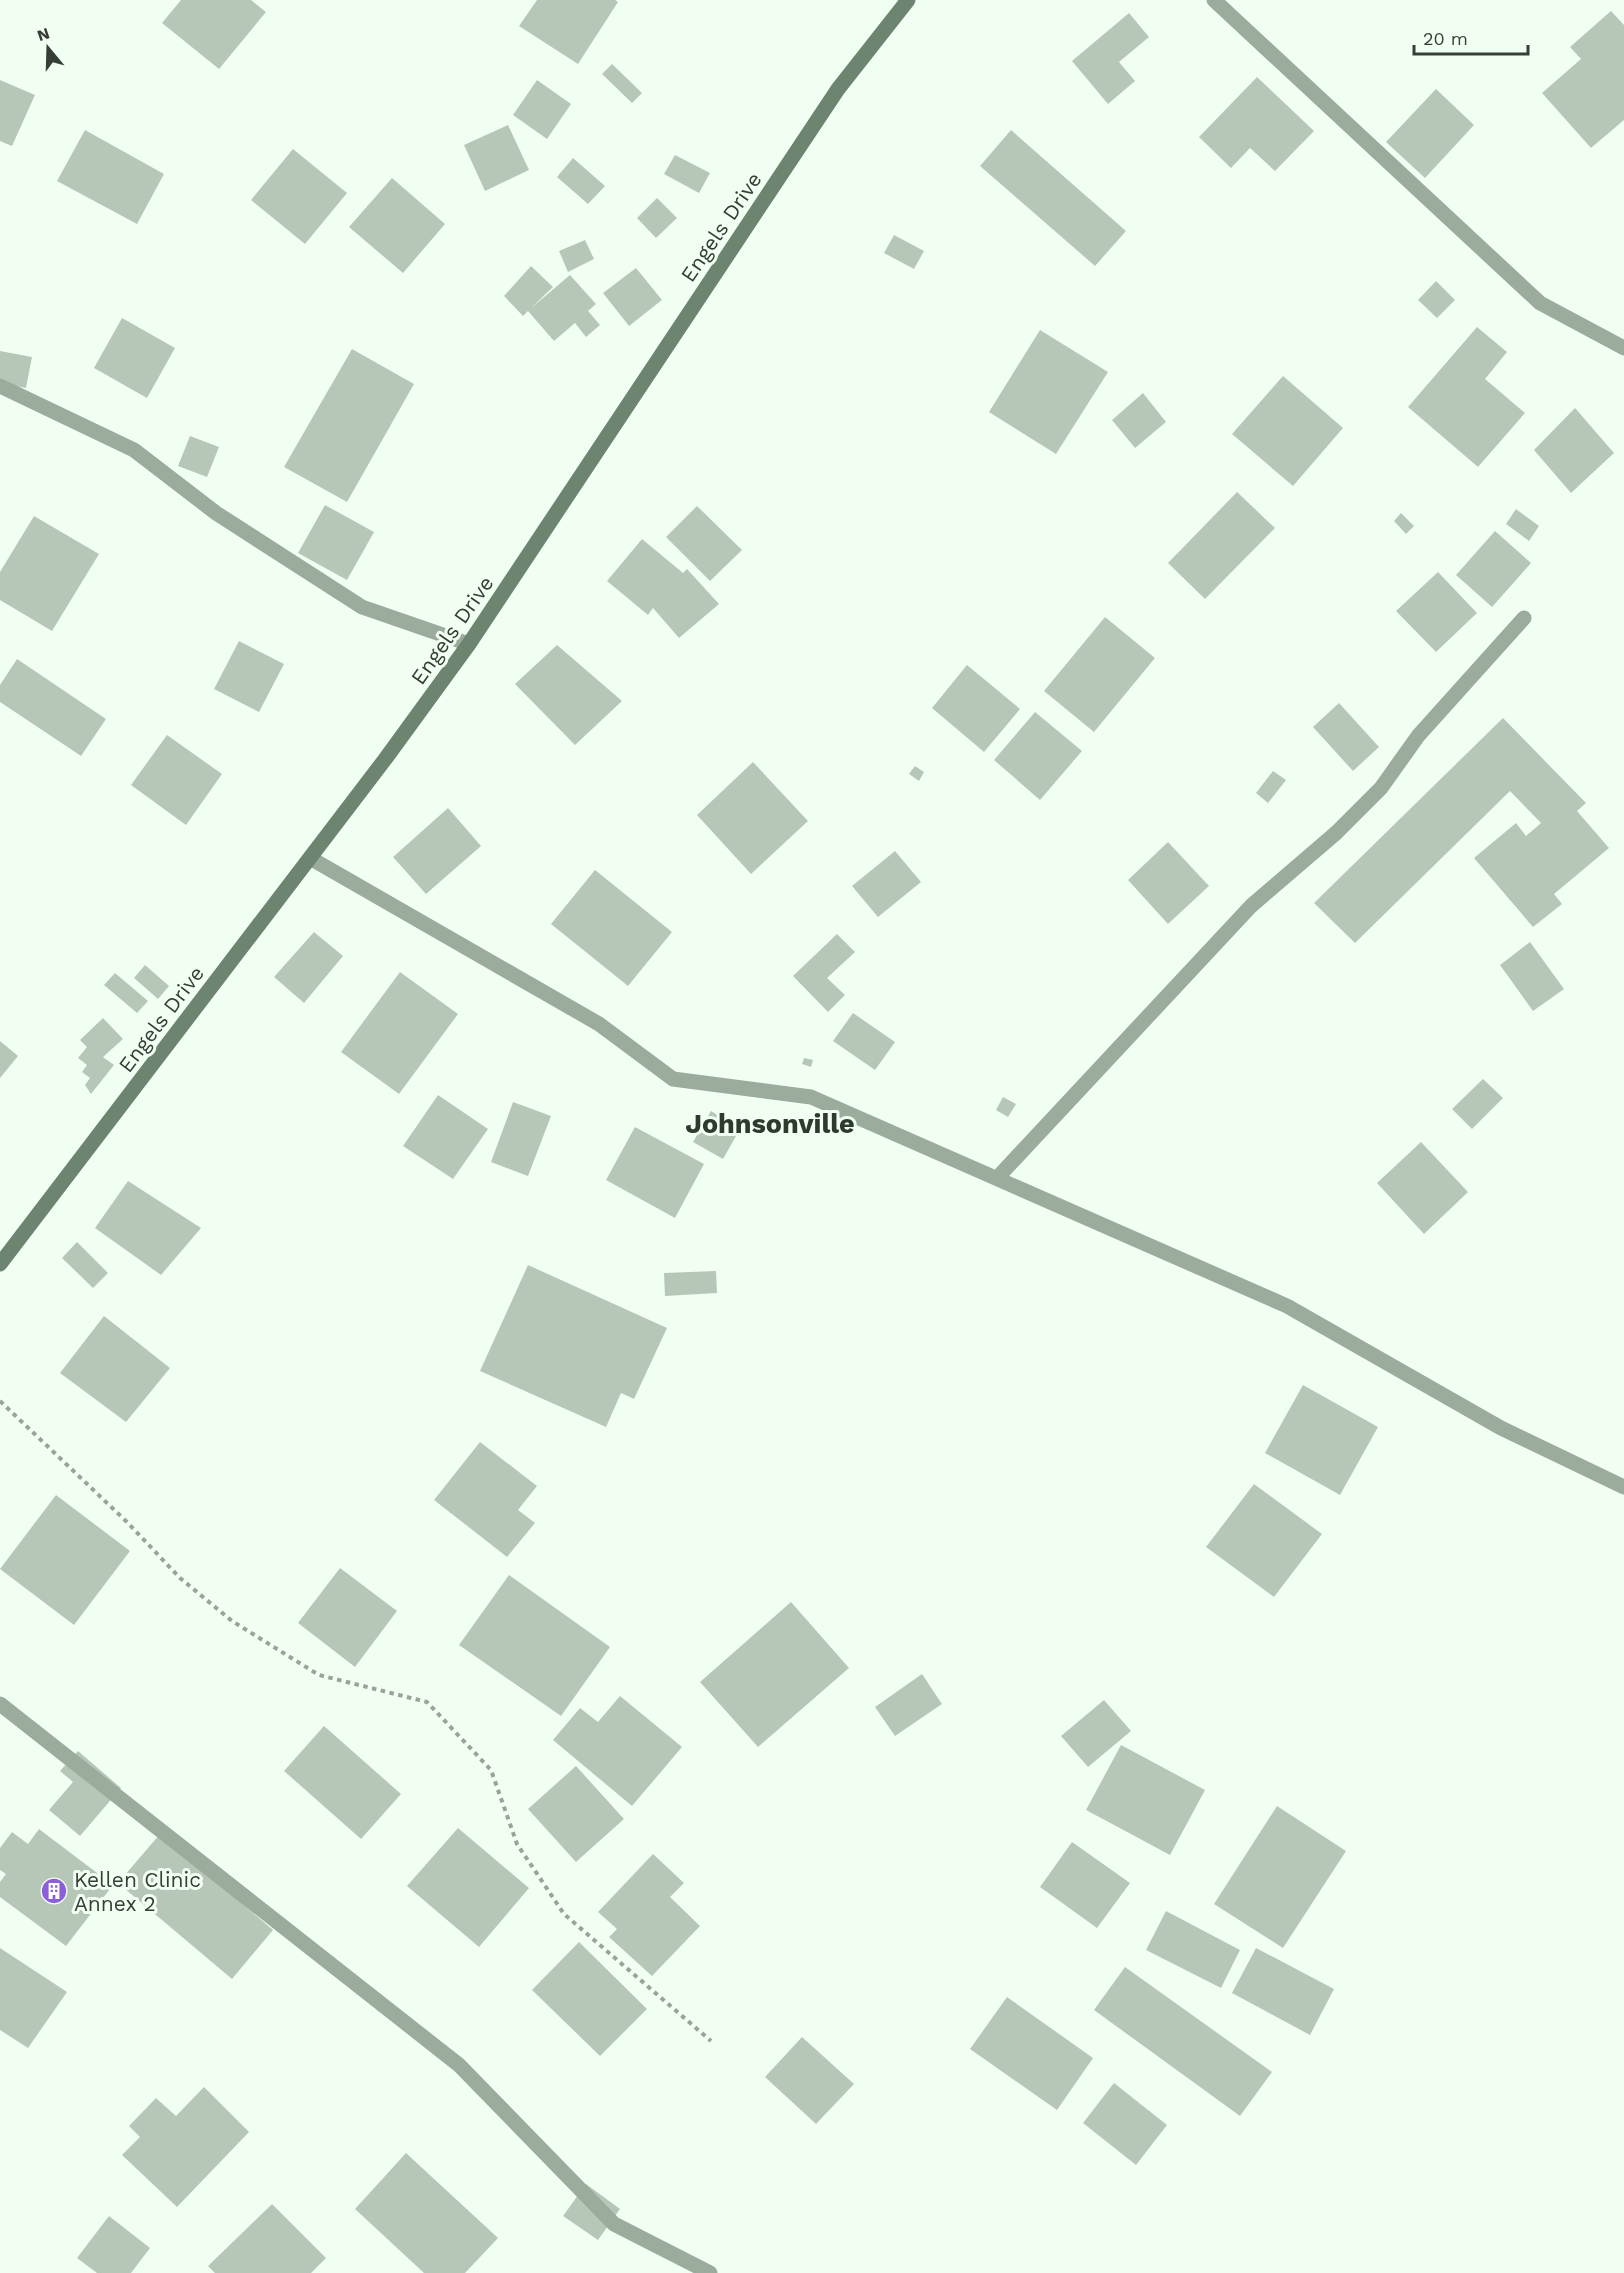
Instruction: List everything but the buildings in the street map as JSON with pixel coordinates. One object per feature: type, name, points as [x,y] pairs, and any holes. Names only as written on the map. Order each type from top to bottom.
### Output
[{"type":"street","name":"Engels Drive","points":[[0,1264],[310,858],[469,644],[838,89],[908,0]]},
{"type":"street","points":[[1214,0],[1540,303],[1624,348]]},
{"type":"street","points":[[0,386],[134,450],[216,513],[362,607],[469,644]]},
{"type":"street","points":[[998,1177],[1251,906],[1336,833],[1381,788],[1418,736],[1524,618]]},
{"type":"street","points":[[310,858],[599,1024],[673,1079],[810,1097],[998,1177],[1287,1306],[1501,1428],[1624,1487]]},
{"type":"street","points":[[0,1704],[459,2065],[614,2224],[710,2273]]},
{"type":"path","points":[[0,1401],[127,1522],[180,1578],[232,1621],[319,1676],[427,1702],[491,1770],[517,1844],[564,1914],[711,2041]]},
{"type":"place","name":"Kellen Clinic Annex 2","points":[[54,1891]]},
{"type":"district","name":"Johnsonville","points":[[770,1124]]}]
